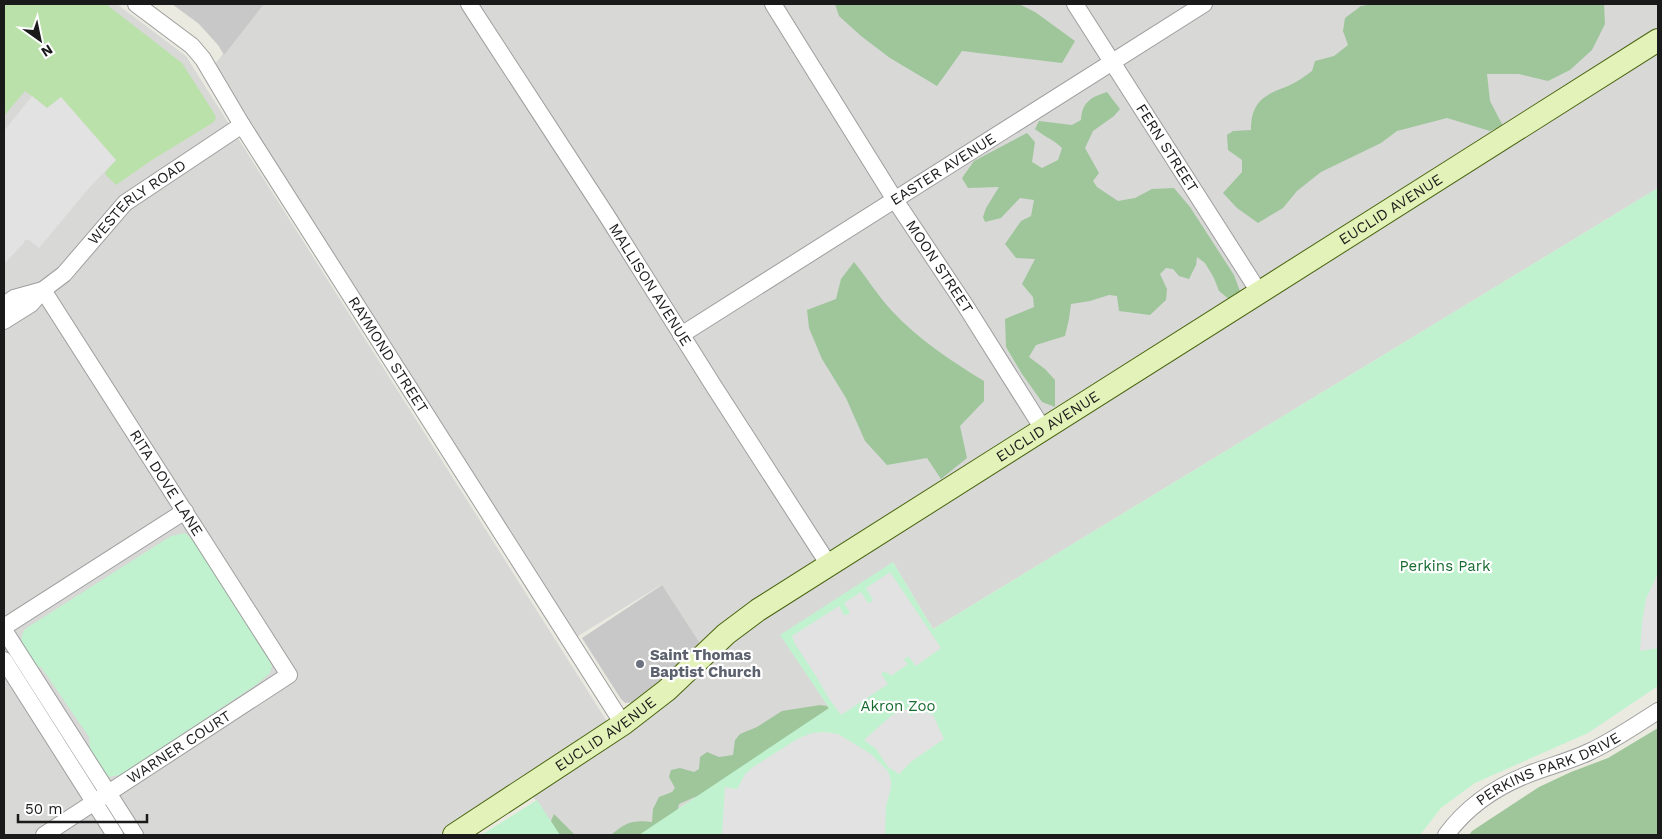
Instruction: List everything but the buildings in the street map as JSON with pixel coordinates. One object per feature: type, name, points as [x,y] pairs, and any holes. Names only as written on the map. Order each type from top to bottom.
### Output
[{"type":"street","name":"RAYMOND STREET","points":[[136,4],[192,46],[202,59],[242,125],[623,724]]},
{"type":"street","name":"MALLISON AVENUE","points":[[469,4],[607,216],[829,565]]},
{"type":"street","name":"MOON STREET","points":[[775,4],[895,200],[959,296],[1043,429]]},
{"type":"street","name":"FERN STREET","points":[[1074,4],[1259,292]]},
{"type":"street","name":"EASTER AVENUE","points":[[682,335],[1204,4]]},
{"type":"street","name":"EUCLID AVENUE","points":[[454,835],[623,724],[667,690],[726,634],[758,610],[1658,40]]},
{"type":"street","name":"WESTERLY ROAD","points":[[4,321],[31,304],[43,290],[64,274],[125,203],[242,125]]},
{"type":"street","name":"WESTERLY ROAD","points":[[4,305],[14,298],[43,290]]},
{"type":"street","name":"RITA DOVE LANE","points":[[43,290],[289,675]]},
{"type":"street","points":[[135,835],[4,629],[185,511]]},
{"type":"street","points":[[4,660],[115,835]]},
{"type":"street","name":"WARNER COURT","points":[[44,835],[289,675]]},
{"type":"street","name":"PERKINS PARK DRIVE","points":[[1446,835],[1458,819],[1500,786],[1589,752],[1658,711]]},
{"type":"shaded area","points":[[4,4],[117,4],[186,56],[608,723],[438,835],[4,835]]},
{"type":"shaded area","points":[[172,4],[264,4],[224,55],[218,45],[199,24]]},
{"type":"shaded area","points":[[264,4],[1658,4],[1658,188],[933,629],[893,562],[830,708],[639,835],[560,835],[527,788],[570,760],[701,645],[661,585],[570,641],[209,71]]},
{"type":"shaded area","points":[[32,96],[47,108],[61,97],[116,160],[89,188],[39,248],[29,240],[25,240],[4,264],[4,131]]},
{"type":"shaded area","points":[[890,572],[941,648],[916,666],[908,656],[904,660],[908,664],[891,676],[888,673],[882,672],[888,684],[841,715],[795,644],[792,636],[839,606],[844,615],[847,615],[850,613],[844,603],[861,592],[868,603],[871,602],[873,600],[866,588]]},
{"type":"shaded area","points":[[1658,573],[1658,648],[1640,651],[1646,599]]},
{"type":"shaded area","points":[[662,585],[701,645],[636,702],[625,703],[582,638]]},
{"type":"shaded area","points":[[910,708],[910,716],[919,710],[933,715],[944,739],[912,761],[899,774],[888,767],[876,749],[864,740],[892,715]]},
{"type":"shaded area","points":[[812,733],[838,734],[871,754],[888,771],[891,788],[886,806],[885,835],[722,835],[725,787],[738,788],[745,774],[753,767],[799,738]]},
{"type":"green space","points":[[4,4],[106,4],[182,63],[214,113],[216,118],[214,122],[152,160],[116,185],[105,174],[116,160],[25,91],[4,116]]},
{"type":"green space","points":[[835,4],[1019,4],[1035,12],[1075,41],[1062,63],[962,51],[937,86],[890,58],[861,36],[839,16]]},
{"type":"green space","points":[[1375,4],[1604,4],[1605,24],[1592,50],[1570,70],[1548,81],[1519,74],[1487,74],[1490,101],[1503,126],[1490,131],[1447,118],[1397,131],[1381,143],[1321,172],[1297,191],[1283,208],[1258,223],[1237,208],[1223,193],[1242,172],[1242,160],[1228,150],[1227,135],[1233,131],[1251,130],[1253,113],[1260,101],[1266,96],[1295,83],[1312,71],[1315,61],[1334,56],[1348,45],[1343,31],[1345,18],[1361,6]]},
{"type":"green space","points":[[1107,92],[1120,109],[1114,116],[1093,131],[1085,148],[1099,173],[1093,181],[1097,187],[1118,201],[1135,198],[1152,189],[1174,188],[1190,207],[1234,275],[1241,294],[1230,300],[1219,291],[1205,263],[1197,257],[1196,265],[1189,279],[1179,276],[1173,269],[1166,268],[1160,274],[1167,289],[1166,300],[1150,315],[1119,311],[1117,296],[1109,295],[1071,304],[1065,336],[1036,345],[1029,357],[1045,369],[1055,380],[1055,407],[1042,402],[1006,347],[1005,319],[1034,307],[1033,297],[1022,284],[1035,259],[1016,258],[1005,244],[1021,221],[1031,216],[1034,200],[1020,198],[1001,218],[985,222],[983,217],[986,208],[999,187],[968,188],[962,178],[974,161],[1027,133],[1035,142],[1032,162],[1042,168],[1058,160],[1062,148],[1035,129],[1039,121],[1072,125],[1081,120],[1083,109],[1088,101]]},
{"type":"green space","name":"Perkins Park","points":[[1658,188],[1658,686],[1588,733],[1475,783],[1441,808],[1420,835],[639,835],[829,708],[780,635],[893,562],[933,629]]},
{"type":"green space","points":[[854,262],[882,299],[902,321],[935,349],[984,381],[984,401],[960,426],[967,458],[941,479],[927,458],[887,465],[865,441],[846,398],[822,359],[809,328],[807,310],[836,299],[841,279]]},
{"type":"green space","points":[[185,533],[194,541],[268,657],[272,666],[270,673],[257,684],[121,775],[107,777],[90,751],[89,737],[41,667],[34,667],[28,658],[22,644],[22,634],[25,629],[171,536]]},
{"type":"green space","points":[[820,705],[827,706],[830,710],[706,795],[695,797],[679,804],[676,820],[690,835],[611,835],[630,823],[640,821],[652,822],[653,809],[659,797],[672,792],[675,788],[669,777],[671,770],[680,768],[694,772],[699,769],[700,757],[707,752],[719,757],[733,755],[735,740],[740,734],[757,727],[782,711]]},
{"type":"green space","points":[[1658,728],[1658,835],[1469,835],[1472,831],[1539,787],[1608,758]]},
{"type":"green space","points":[[537,800],[560,835],[481,835]]},
{"type":"green space","points":[[554,814],[575,835],[559,835],[551,821]]},
{"type":"place","name":"Saint Thomas Baptist Church","points":[[640,664]]},
{"type":"park label","name":"Akron Zoo","points":[[898,706]]}]
